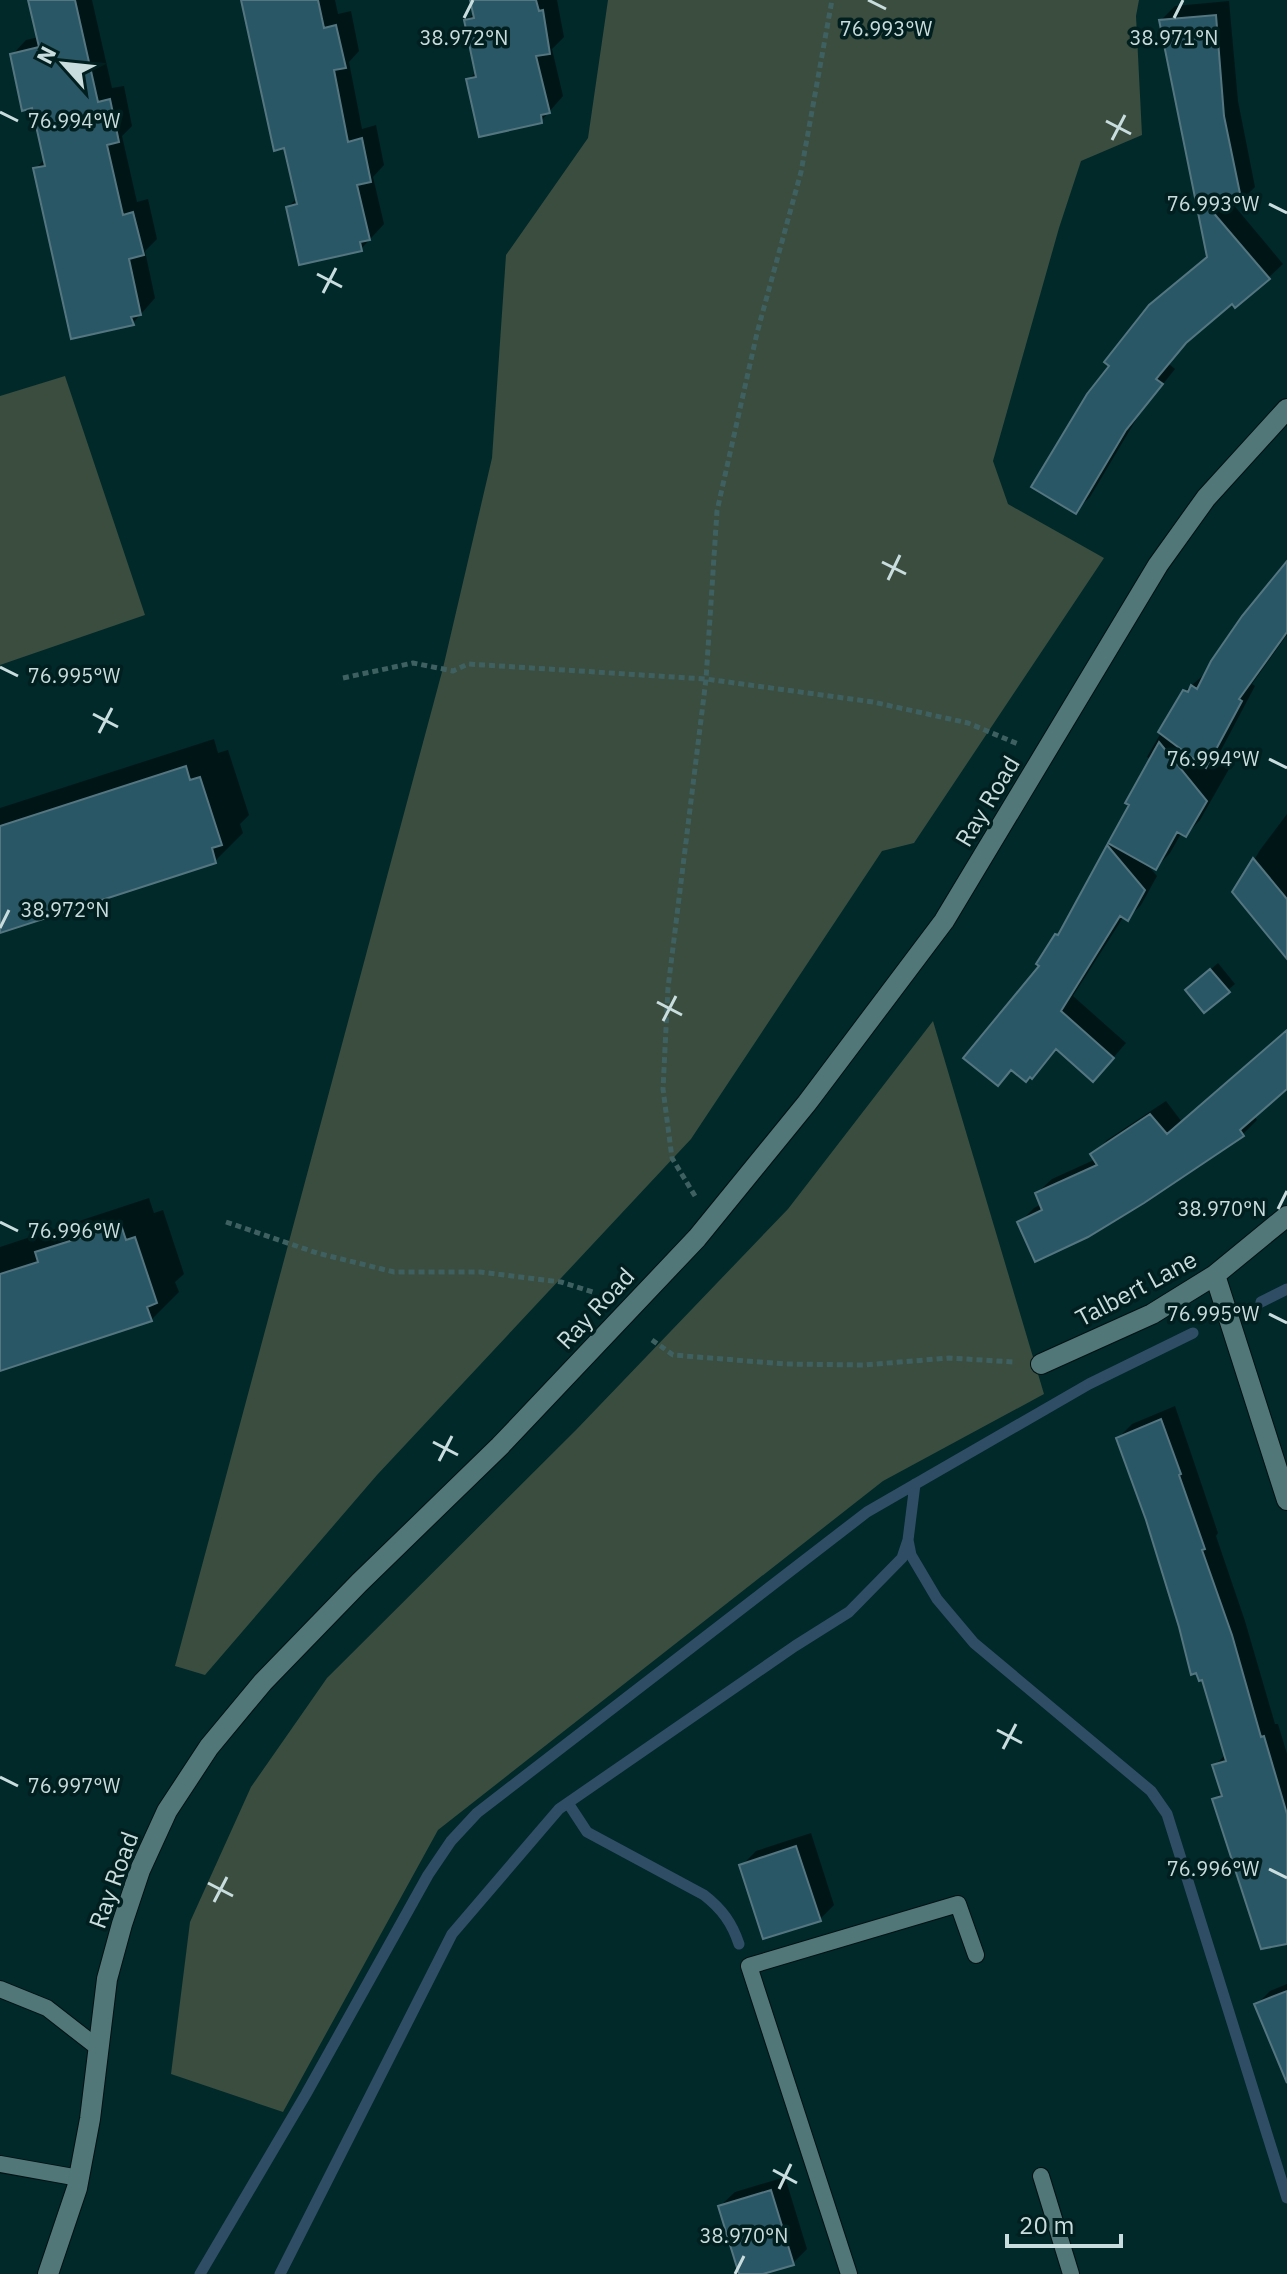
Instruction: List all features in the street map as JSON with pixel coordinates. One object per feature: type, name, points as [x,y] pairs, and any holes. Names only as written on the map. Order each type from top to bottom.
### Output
[{"type":"street","name":"Ray Road","points":[[48,2274],[79,2178],[90,2119],[107,1979],[140,1870],[167,1811],[209,1747],[263,1682],[359,1583],[500,1446],[711,1220],[807,1103],[944,921],[1158,565],[1206,498],[1287,409]]},
{"type":"street","name":"Talbert Lane","points":[[1041,1364],[1139,1320],[1215,1275],[1287,1216]]},
{"type":"street","points":[[1215,1275],[1287,1500]]},
{"type":"lane","points":[[849,2274],[749,1966],[958,1904],[976,1955]]},
{"type":"lane","points":[[0,1989],[47,2008],[97,2047]]},
{"type":"lane","points":[[0,2164],[79,2178]]},
{"type":"lane","points":[[1041,2176],[1071,2274]]},
{"type":"path","points":[[711,1220],[672,1158],[663,1089],[668,988],[706,679],[717,511],[757,333],[801,172],[832,0]]},
{"type":"path","points":[[343,678],[413,663],[453,671],[468,664],[706,679],[873,702],[968,723],[1010,739],[1043,759]]},
{"type":"path","points":[[226,1222],[317,1253],[394,1272],[480,1272],[561,1282],[596,1293]]},
{"type":"path","points":[[652,1340],[673,1355],[785,1364],[864,1365],[949,1358],[1041,1364]]},
{"type":"green space","points":[[608,0],[1139,0],[1136,16],[1142,135],[1081,161],[993,461],[1008,504],[1104,558],[914,843],[882,851],[691,1139],[377,1475],[205,1675],[175,1666],[443,668],[492,458],[506,255],[588,138]]},
{"type":"green space","points":[[65,376],[145,615],[0,665],[0,396]]},
{"type":"green space","points":[[933,1021],[1044,1394],[883,1481],[438,1830],[283,2112],[171,2074],[190,1922],[251,1787],[327,1678],[576,1430],[788,1209]]},
{"type":"building","points":[[28,0],[75,0],[98,102],[110,99],[119,142],[107,145],[123,215],[133,212],[144,255],[129,259],[141,315],[131,317],[134,325],[71,339],[33,168],[45,166],[32,108],[22,111],[10,54],[39,47]]},
{"type":"building","points":[[241,0],[318,0],[324,28],[336,25],[346,68],[334,70],[348,142],[362,138],[371,182],[357,185],[370,240],[360,242],[362,251],[299,265],[286,207],[297,204],[284,148],[274,151]]},
{"type":"building","points":[[470,0],[536,0],[539,11],[543,10],[550,54],[536,56],[550,113],[541,115],[542,123],[479,137],[466,79],[476,77],[464,20],[474,18]]},
{"type":"building","points":[[1216,15],[1224,116],[1242,203],[1211,210],[1270,279],[1235,308],[1232,304],[1186,343],[1156,379],[1163,384],[1126,430],[1076,514],[1031,487],[1087,394],[1109,366],[1104,362],[1149,305],[1207,257],[1159,20]]},
{"type":"building","points":[[1287,561],[1287,632],[1239,699],[1242,701],[1206,768],[1158,732],[1183,690],[1188,692],[1191,685],[1197,689],[1211,661],[1242,616]]},
{"type":"building","points":[[1159,742],[1207,801],[1186,837],[1177,832],[1156,870],[1108,843],[1129,805],[1125,803]]},
{"type":"building","points":[[186,766],[190,780],[200,777],[222,845],[212,848],[216,863],[0,933],[0,826]]},
{"type":"building","points":[[1107,845],[1145,890],[1128,921],[1120,916],[1061,1011],[1114,1058],[1093,1082],[1056,1049],[1032,1079],[1030,1077],[1026,1082],[1011,1070],[998,1086],[963,1058],[1039,966],[1036,964],[1055,934],[1058,935]]},
{"type":"building","points":[[1253,858],[1287,899],[1287,959],[1232,892]]},
{"type":"building","points":[[1210,969],[1230,992],[1204,1013],[1185,990]]},
{"type":"building","points":[[1287,1030],[1287,1089],[1240,1130],[1244,1136],[1088,1237],[1035,1262],[1017,1222],[1042,1210],[1035,1193],[1097,1165],[1090,1154],[1150,1114],[1167,1134]]},
{"type":"building","points":[[121,1225],[126,1240],[135,1237],[157,1303],[147,1307],[152,1321],[0,1371],[0,1274],[38,1262],[35,1252]]},
{"type":"building","points":[[1161,1419],[1205,1549],[1202,1550],[1232,1635],[1287,1814],[1287,1944],[1261,1949],[1212,1799],[1222,1796],[1212,1765],[1226,1761],[1202,1680],[1199,1681],[1196,1673],[1191,1675],[1146,1520],[1116,1438]]},
{"type":"building","points":[[796,1846],[821,1921],[763,1939],[739,1865]]},
{"type":"building","points":[[1287,1991],[1287,2083],[1254,2004]]},
{"type":"building","points":[[771,2190],[794,2265],[763,2274],[739,2274],[718,2206]]},
{"type":"waterway","points":[[1261,1302],[1287,1289]]},
{"type":"waterway","points":[[200,2274],[306,2094],[428,1875],[451,1841],[477,1813],[867,1512],[1089,1384],[1193,1333]]},
{"type":"waterway","points":[[915,1484],[908,1540],[911,1555],[937,1599],[974,1643],[1151,1791],[1167,1814],[1287,2198]]},
{"type":"waterway","points":[[280,2274],[452,1934],[559,1809],[849,1612],[902,1558],[908,1540]]},
{"type":"waterway","points":[[568,1803],[587,1832],[704,1895],[726,1917],[739,1944]]}]
